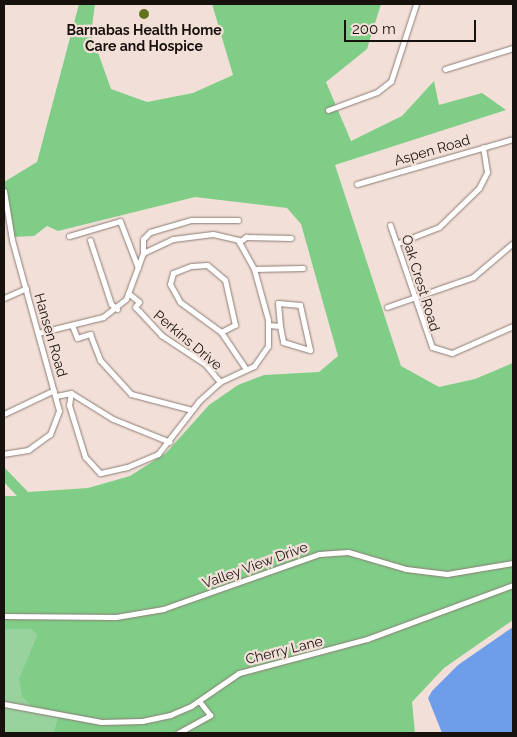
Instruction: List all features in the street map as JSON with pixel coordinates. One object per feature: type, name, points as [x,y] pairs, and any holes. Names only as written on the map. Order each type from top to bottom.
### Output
[{"type":"street","points":[[328,110],[377,92],[391,81],[416,4]]},
{"type":"street","points":[[445,69],[513,48]]},
{"type":"street","name":"Aspen Road","points":[[357,184],[513,139]]},
{"type":"street","points":[[398,243],[439,227],[479,188],[487,172],[483,147]]},
{"type":"street","name":"Hansen Road","points":[[4,191],[26,288],[56,396],[58,420],[50,434],[28,450],[4,454]]},
{"type":"street","points":[[38,333],[102,317],[117,309],[128,293],[143,253],[143,239],[150,232],[191,220],[238,220]]},
{"type":"street","points":[[69,236],[120,221],[132,262],[138,268]]},
{"type":"street","name":"Oak Crest Road","points":[[390,225],[398,243],[413,299],[428,342],[443,353],[452,353],[513,326]]},
{"type":"street","points":[[71,393],[69,405],[85,458],[100,473],[158,454],[170,442],[192,410],[220,382],[254,366],[268,346],[268,325],[254,269],[239,242],[213,234],[172,239],[143,253]]},
{"type":"street","points":[[239,242],[246,237],[291,238]]},
{"type":"street","points":[[90,240],[111,304],[117,309]]},
{"type":"street","points":[[387,307],[473,277],[513,243]]},
{"type":"street","points":[[221,332],[235,325],[225,280],[207,265],[191,266],[173,273],[170,284],[180,302],[221,332],[246,369]]},
{"type":"street","points":[[254,269],[303,268]]},
{"type":"street","points":[[4,298],[26,288]]},
{"type":"street","name":"Perkins Drive","points":[[128,293],[138,302],[135,307],[138,311],[161,335],[205,364],[220,382]]},
{"type":"street","points":[[278,303],[300,305],[310,350],[283,342],[280,326],[278,303]]},
{"type":"street","points":[[72,325],[77,338],[90,334],[100,360],[132,394],[192,410]]},
{"type":"street","points":[[268,325],[280,326]]},
{"type":"street","points":[[4,414],[54,390]]},
{"type":"street","points":[[56,396],[71,393],[120,423],[170,442]]},
{"type":"street","name":"Valley View Drive","points":[[4,616],[116,618],[163,609],[319,554],[348,552],[406,569],[447,574],[513,563]]},
{"type":"street","name":"Cherry Lane","points":[[4,704],[80,719],[119,722],[170,716],[199,701],[239,673],[366,639],[513,585]]},
{"type":"street","points":[[178,733],[210,715],[199,701]]},
{"type":"green space","points":[[79,4],[95,4],[91,33],[111,89],[147,102],[193,93],[233,75],[212,4],[381,4],[367,49],[326,82],[351,141],[402,116],[434,81],[439,105],[482,93],[506,110],[335,165],[401,366],[439,387],[475,379],[513,363],[513,620],[444,668],[412,702],[415,733],[53,733],[59,714],[33,708],[22,696],[19,679],[37,635],[31,629],[4,629],[4,496],[17,496],[4,482],[4,467],[28,492],[88,488],[130,476],[166,453],[209,405],[238,385],[264,375],[319,372],[338,356],[301,224],[287,208],[195,197],[58,231],[47,226],[34,236],[12,237],[4,182],[37,162]]},
{"type":"green space","points":[[4,629],[31,629],[37,635],[19,680],[59,714],[53,733],[4,733]]},
{"type":"water","points":[[513,627],[513,733],[442,733],[428,698],[432,691],[458,665]]},
{"type":"place","name":"Barnabas Health Home Care and Hospice","points":[[144,14]]}]
